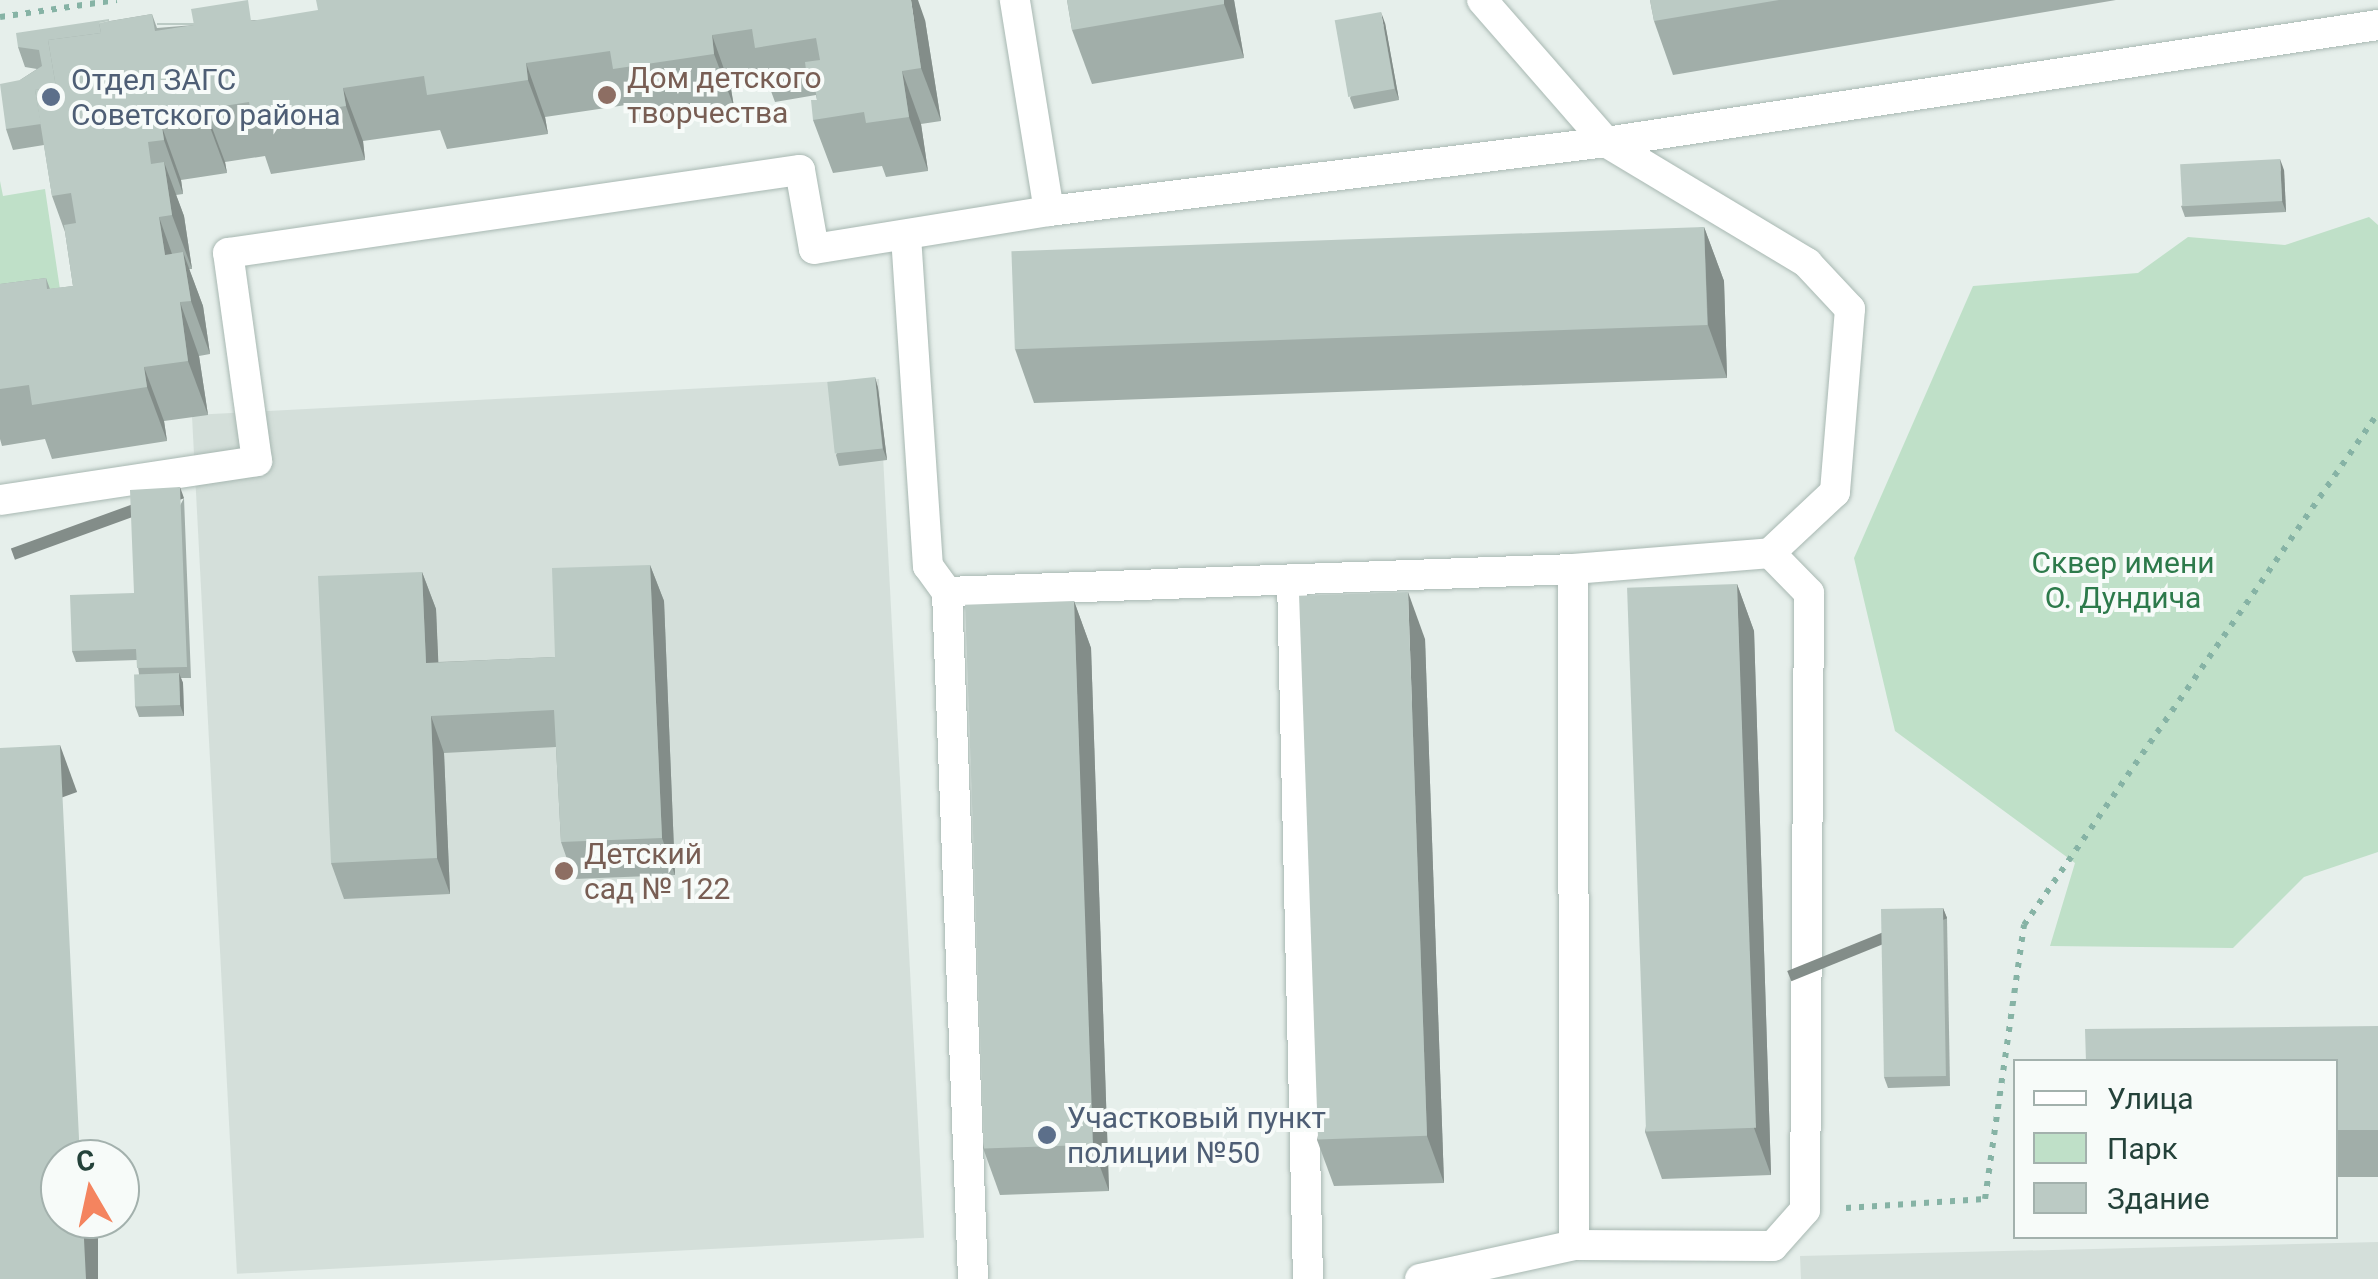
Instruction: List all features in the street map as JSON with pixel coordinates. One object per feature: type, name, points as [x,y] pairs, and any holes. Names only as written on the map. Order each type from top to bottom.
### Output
[{"type":"lane","points":[[1015,0],[1049,211]]},
{"type":"lane","points":[[947,592],[1573,569],[1770,553],[1834,492],[1850,309],[1807,263],[1606,142],[1482,0]]},
{"type":"lane","points":[[0,500],[257,461],[228,253],[800,170],[814,250],[1049,211],[1606,142],[2378,25]]},
{"type":"lane","points":[[906,236],[928,566],[947,592],[973,1279]]},
{"type":"lane","points":[[1420,1279],[1574,1245],[1773,1246],[1804,1210],[1809,592],[1770,553]]},
{"type":"lane","points":[[1573,569],[1574,1245]]},
{"type":"lane","points":[[1292,580],[1308,1279]]},
{"type":"path","points":[[0,17],[117,0]]},
{"type":"path","points":[[1804,1210],[1985,1199],[2024,925],[2378,413]]},
{"type":"shaded area","name":"Детский сад № 122","points":[[879,379],[924,1238],[237,1274],[192,415]]},
{"type":"shaded area","points":[[2378,1242],[2378,1279],[1801,1279],[1800,1256]]},
{"type":"green space","points":[[0,181],[3,196],[45,189],[61,296],[0,306]]},
{"type":"green space","name":"Сквер имени О. Дундича","points":[[2369,217],[2378,225],[2378,852],[2304,877],[2233,948],[2050,946],[2075,863],[1895,731],[1854,558],[1973,286],[2138,273],[2188,237],[2285,245]]},
{"type":"building","points":[[248,0],[251,21],[318,10],[316,0],[911,0],[921,68],[902,71],[909,117],[866,123],[864,112],[813,120],[811,100],[817,100],[812,69],[806,70],[805,62],[820,60],[816,38],[755,48],[752,29],[712,35],[714,54],[613,69],[610,51],[526,63],[528,80],[427,95],[424,76],[343,88],[346,106],[252,120],[249,102],[205,109],[207,119],[162,127],[164,140],[148,142],[151,164],[164,162],[172,215],[159,217],[165,255],[183,252],[191,301],[180,302],[188,361],[144,367],[147,387],[32,405],[29,385],[0,389],[0,284],[46,278],[47,289],[73,286],[64,225],[76,223],[71,193],[52,196],[35,90],[56,87],[48,40],[101,33],[99,23],[152,14],[155,31],[194,25],[191,9]]},
{"type":"building","points":[[1067,0],[1224,0],[1224,4],[1072,30]]},
{"type":"building","points":[[1650,0],[1779,0],[1654,21]]},
{"type":"building","points":[[1381,12],[1395,89],[1348,97],[1335,20]]},
{"type":"building","points":[[109,19],[99,23],[101,33],[48,40],[56,87],[35,90],[41,124],[6,129],[0,84],[20,80],[42,66],[39,50],[18,47],[16,33]]},
{"type":"building","points":[[194,23],[194,25],[157,25]]},
{"type":"building","points":[[2280,159],[2282,201],[2182,206],[2180,164]]},
{"type":"building","points":[[1704,227],[1707,325],[1015,349],[1011,251]]},
{"type":"building","points":[[875,377],[883,449],[835,454],[827,382]]},
{"type":"building","points":[[180,487],[187,667],[137,668],[136,649],[72,651],[70,595],[134,593],[130,490]]},
{"type":"building","points":[[650,565],[662,838],[561,842],[554,710],[431,716],[437,858],[331,863],[318,576],[422,572],[426,663],[555,657],[552,568]]},
{"type":"building","points":[[1737,584],[1756,1128],[1646,1132],[1627,588]]},
{"type":"building","points":[[1408,592],[1427,1136],[1318,1139],[1299,596]]},
{"type":"building","points":[[1074,601],[1093,1145],[984,1148],[965,605]]},
{"type":"building","points":[[179,673],[180,705],[135,707],[134,675]]},
{"type":"building","points":[[60,745],[79,1139],[40,1139],[40,1239],[84,1239],[86,1279],[0,1279],[0,748]]},
{"type":"building","points":[[1943,908],[1946,1076],[1884,1077],[1881,909]]},
{"type":"building","points":[[2378,1026],[2378,1130],[2338,1130],[2338,1059],[2086,1059],[2085,1029]]},
{"type":"place","name":"Дом детского творчества","points":[[607,95]]},
{"type":"place","name":"Отдел ЗАГС Советского района","points":[[51,97]]},
{"type":"place","name":"Детский сад № 122","points":[[564,871]]},
{"type":"place","name":"Участковый пункт полиции №50","points":[[1047,1135]]}]
